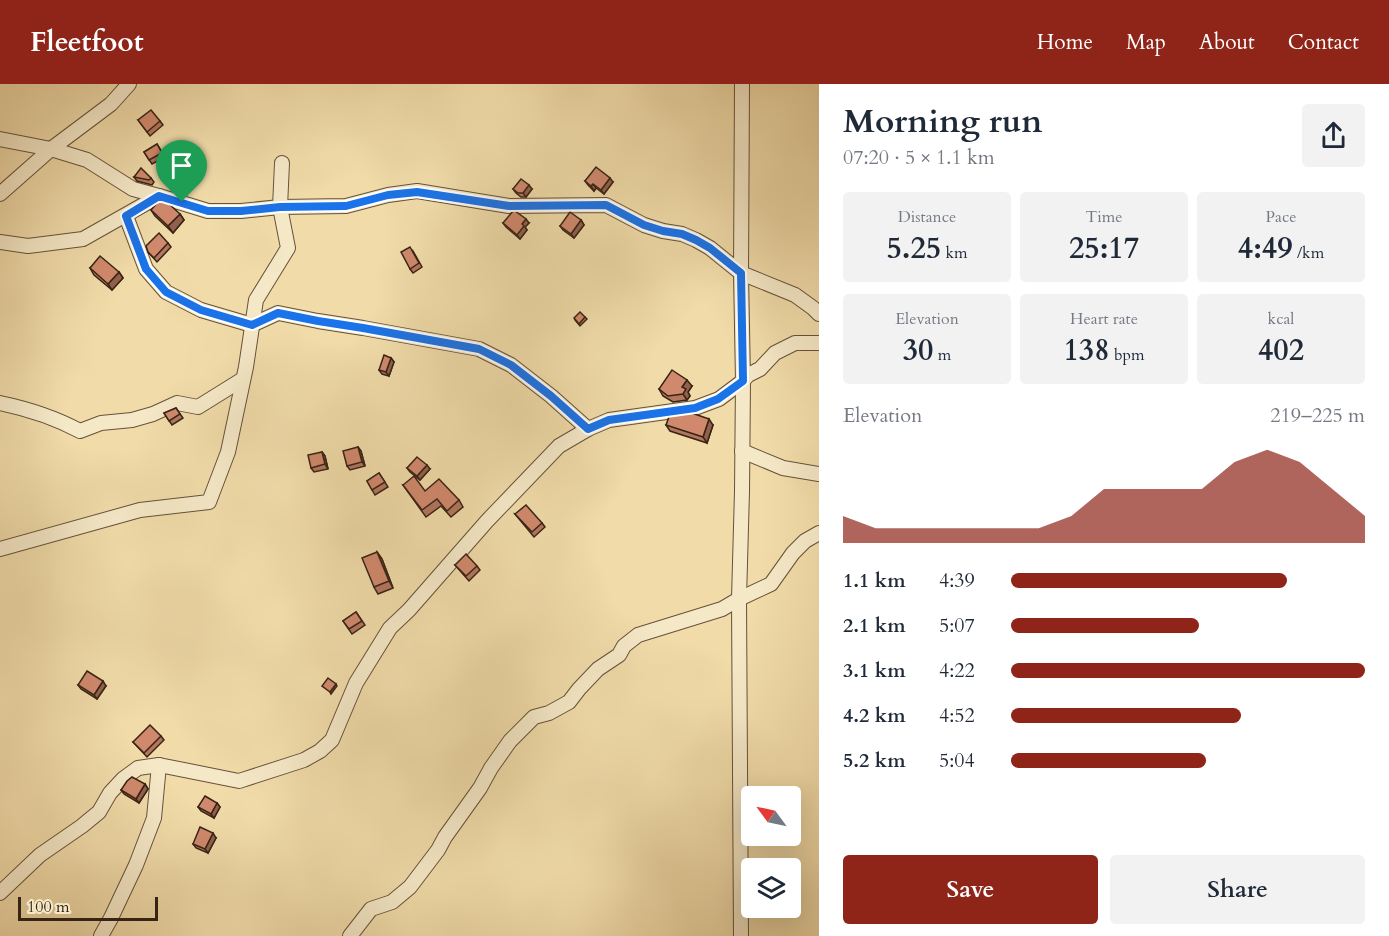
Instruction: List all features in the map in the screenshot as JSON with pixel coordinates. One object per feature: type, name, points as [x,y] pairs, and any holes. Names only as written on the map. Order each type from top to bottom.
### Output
[{"type":"street","points":[[0,194],[51,149],[111,104],[129,84]]},
{"type":"street","points":[[741,936],[739,599],[743,381],[742,84]]},
{"type":"street","points":[[0,139],[87,159],[133,189],[208,211],[346,206],[388,195],[417,192],[509,206],[606,205],[644,225],[682,234],[696,240],[710,248],[741,273],[795,295],[819,314]]},
{"type":"street","points":[[0,563],[2,548],[140,510],[209,502],[228,452],[256,300],[288,248],[280,207],[282,163]]},
{"type":"street","points":[[0,242],[28,246],[83,239],[159,196]]},
{"type":"street","points":[[126,216],[146,269],[166,292],[201,310],[252,325],[278,313],[479,349],[511,365],[588,429]]},
{"type":"street","points":[[0,892],[40,855],[99,812],[110,793],[138,768],[159,765],[239,781],[304,760],[320,751],[332,740],[356,682],[390,628],[559,446],[609,420],[695,408],[718,399],[748,375],[760,369],[775,353],[795,344],[819,343]]},
{"type":"street","points":[[0,403],[28,408],[80,431],[101,423],[132,420],[153,414],[177,403],[198,407],[243,379]]},
{"type":"street","points":[[742,450],[783,468],[819,474]]},
{"type":"street","points":[[350,936],[371,909],[392,902],[410,887],[438,850],[510,741],[534,717],[549,713],[569,702],[598,669],[618,655],[624,646],[638,635],[722,609],[771,584],[793,553],[819,533]]},
{"type":"street","points":[[101,936],[136,865],[154,818],[159,765]]},
{"type":"building","points":[[151,110],[160,121],[147,132],[138,120]]},
{"type":"building","points":[[157,144],[162,153],[149,160],[144,152]]},
{"type":"building","points":[[596,167],[610,178],[601,190],[585,181]]},
{"type":"building","points":[[141,168],[151,178],[149,180],[134,177]]},
{"type":"building","points":[[521,179],[529,185],[523,193],[518,193],[513,189]]},
{"type":"building","points":[[159,201],[168,203],[180,214],[168,226],[151,210]]},
{"type":"building","points":[[513,211],[526,219],[517,235],[503,223]]},
{"type":"building","points":[[570,212],[581,220],[571,234],[560,226]]},
{"type":"building","points":[[159,233],[168,243],[154,258],[146,246]]},
{"type":"building","points":[[410,247],[419,263],[410,269],[401,252]]},
{"type":"building","points":[[100,256],[119,272],[108,284],[90,268]]},
{"type":"building","points":[[580,312],[585,317],[579,324],[574,318]]},
{"type":"building","points":[[384,355],[391,358],[386,372],[379,370]]},
{"type":"building","points":[[672,370],[687,380],[682,387],[686,389],[683,394],[668,396],[659,389]]},
{"type":"building","points":[[176,408],[180,414],[169,421],[164,413]]},
{"type":"building","points":[[686,411],[709,419],[703,437],[666,425],[670,414]]},
{"type":"building","points":[[358,447],[362,462],[347,466],[343,451]]},
{"type":"building","points":[[322,452],[325,464],[311,468],[308,455]]},
{"type":"building","points":[[417,457],[427,465],[417,476],[407,468]]},
{"type":"building","points":[[379,473],[385,482],[372,490],[367,481]]},
{"type":"building","points":[[414,476],[425,491],[439,479],[459,500],[447,511],[437,499],[422,510],[403,485]]},
{"type":"building","points":[[526,505],[542,523],[532,532],[515,514]]},
{"type":"building","points":[[377,552],[389,581],[374,587],[362,558]]},
{"type":"building","points":[[466,554],[477,566],[466,576],[455,565]]},
{"type":"building","points":[[356,612],[362,621],[349,629],[343,621]]},
{"type":"building","points":[[87,671],[103,681],[94,695],[78,685]]},
{"type":"building","points":[[328,678],[336,684],[330,692],[322,686]]},
{"type":"building","points":[[150,725],[161,736],[144,753],[133,742]]},
{"type":"building","points":[[132,777],[145,784],[136,799],[121,790]]},
{"type":"building","points":[[205,796],[217,803],[211,814],[198,807]]},
{"type":"building","points":[[200,827],[213,833],[205,849],[193,844]]},
{"type":"route","points":[[417,192],[509,206],[606,205],[644,225],[682,234],[696,240],[710,248],[741,273],[743,381],[718,399],[695,408],[609,420],[588,429],[511,365],[479,349],[278,313],[252,325],[201,310],[166,292],[146,269],[126,216],[159,196],[182,202],[208,211],[241,211],[280,207],[346,206],[388,195],[417,192]]}]
